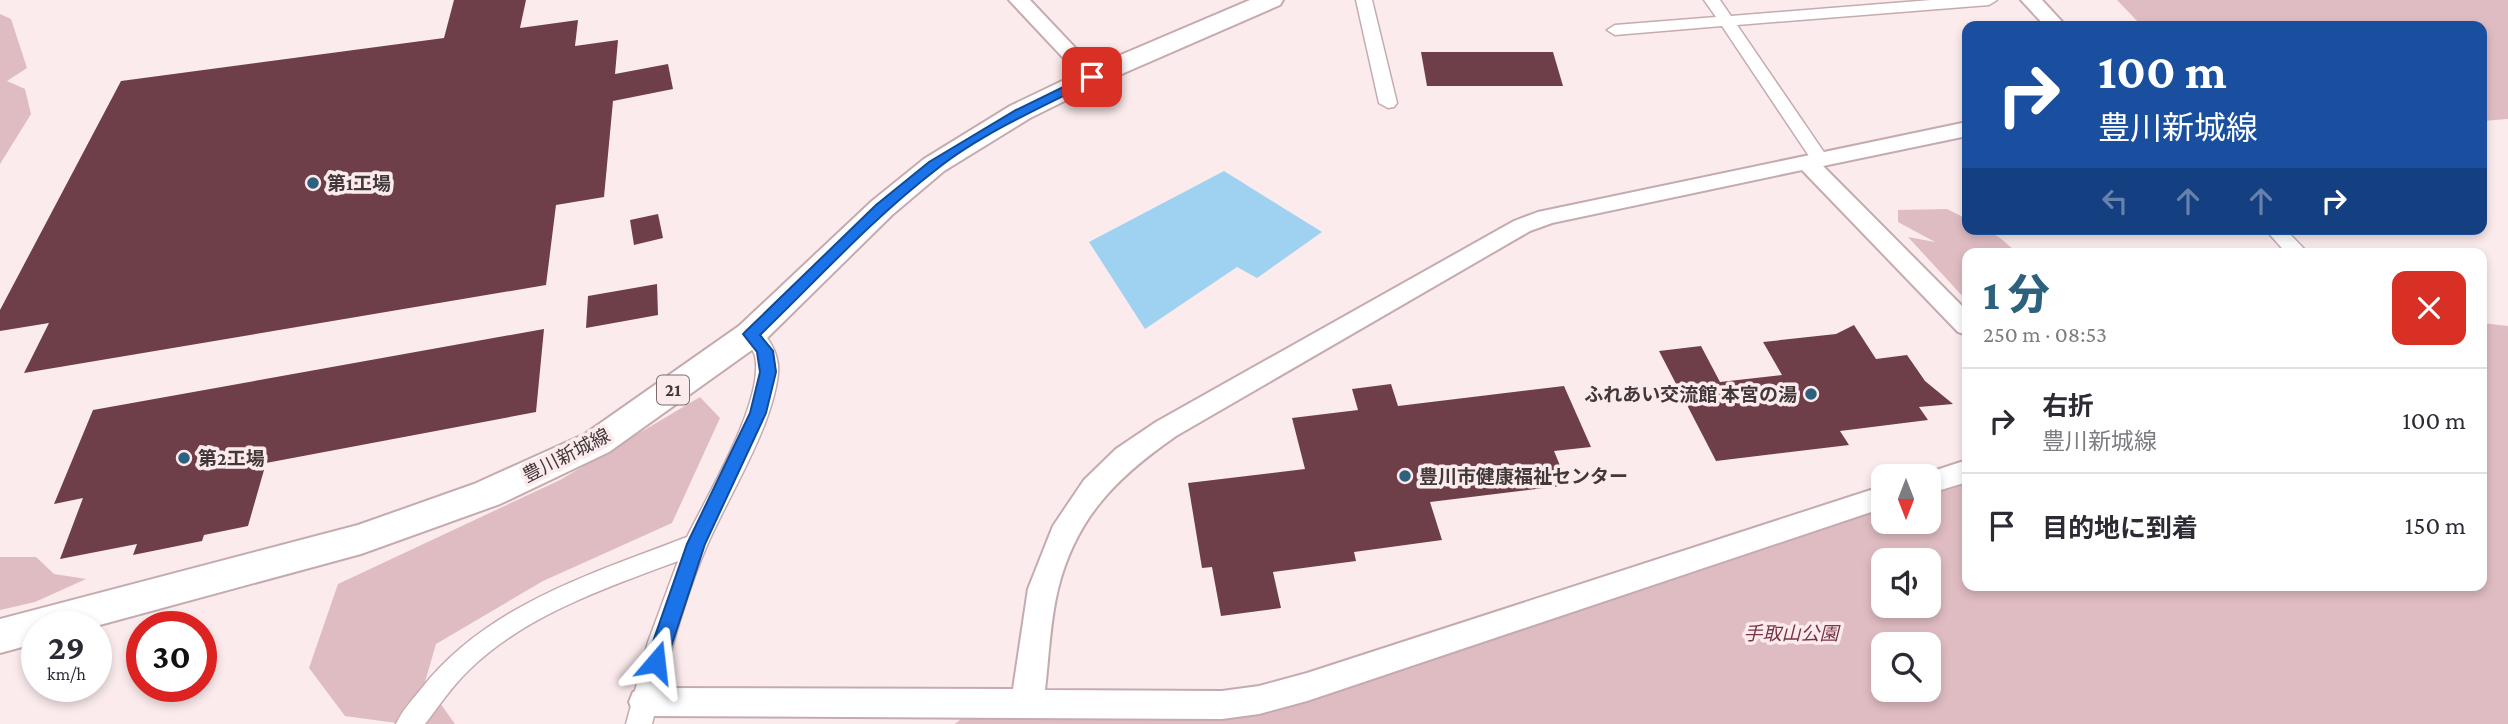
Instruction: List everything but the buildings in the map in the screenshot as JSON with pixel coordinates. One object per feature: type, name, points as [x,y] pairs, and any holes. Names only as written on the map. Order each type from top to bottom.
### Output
[{"type":"main road","name":"豊川新城線","points":[[0,636],[361,539],[488,494],[597,443],[751,334],[881,208],[934,164],[1020,113],[1092,77],[1271,0]]},
{"type":"street","points":[[1019,0],[1092,77]]},
{"type":"street","points":[[1363,0],[1388,103]]},
{"type":"street","points":[[1712,0],[1814,162],[1962,321]]},
{"type":"street","points":[[1615,30],[1989,0]]},
{"type":"street","points":[[2031,0],[2051,21]]},
{"type":"street","points":[[1027,704],[1043,589],[1063,534],[1094,488],[1126,456],[1166,429],[1522,226],[1546,217],[1962,131]]},
{"type":"street","points":[[2280,235],[2293,248]]},
{"type":"street","points":[[751,334],[765,351],[768,372],[758,413],[696,544],[661,642],[642,713],[1027,704],[1222,705],[1259,700],[1320,683],[1871,501]]},
{"type":"street","points":[[1941,479],[1962,473]]},
{"type":"street","points":[[409,724],[466,656],[509,623],[588,586],[696,544]]},
{"type":"green space","points":[[2117,0],[2508,0],[2508,119],[2487,121],[2487,21],[2137,21]]},
{"type":"green space","points":[[0,14],[11,19],[27,68],[7,81],[25,89],[31,114],[0,164]]},
{"type":"green space","points":[[1947,209],[1962,216],[1962,235],[1996,235],[2011,248],[1962,248],[1962,296],[1908,237],[1935,242],[1898,222],[1898,210]]},
{"type":"green space","name":"手取山公園","points":[[2487,324],[2508,326],[2508,724],[955,724],[962,718],[1214,717],[1871,513],[1871,534],[1941,534],[1941,492],[1962,486],[1962,591],[2487,591]]},
{"type":"green space","points":[[700,397],[720,418],[672,523],[543,581],[436,644],[425,682],[455,724],[404,724],[345,716],[309,668],[338,584],[560,480]]},
{"type":"green space","points":[[0,557],[36,557],[54,574],[86,579],[35,602],[0,610]]},
{"type":"water","points":[[1224,171],[1322,232],[1257,278],[1237,267],[1145,329],[1089,242]]},
{"type":"place","name":"第1工場","points":[[313,183]]},
{"type":"place","name":"ふれあい交流館 本宮の湯","points":[[1811,394]]},
{"type":"place","name":"第2工場","points":[[184,458]]},
{"type":"place","name":"豊川市健康福祉センター","points":[[1405,476]]},
{"type":"route","points":[[656,662],[696,544],[758,413],[768,372],[765,351],[751,334],[881,208],[934,164],[1020,113],[1092,77]]}]
